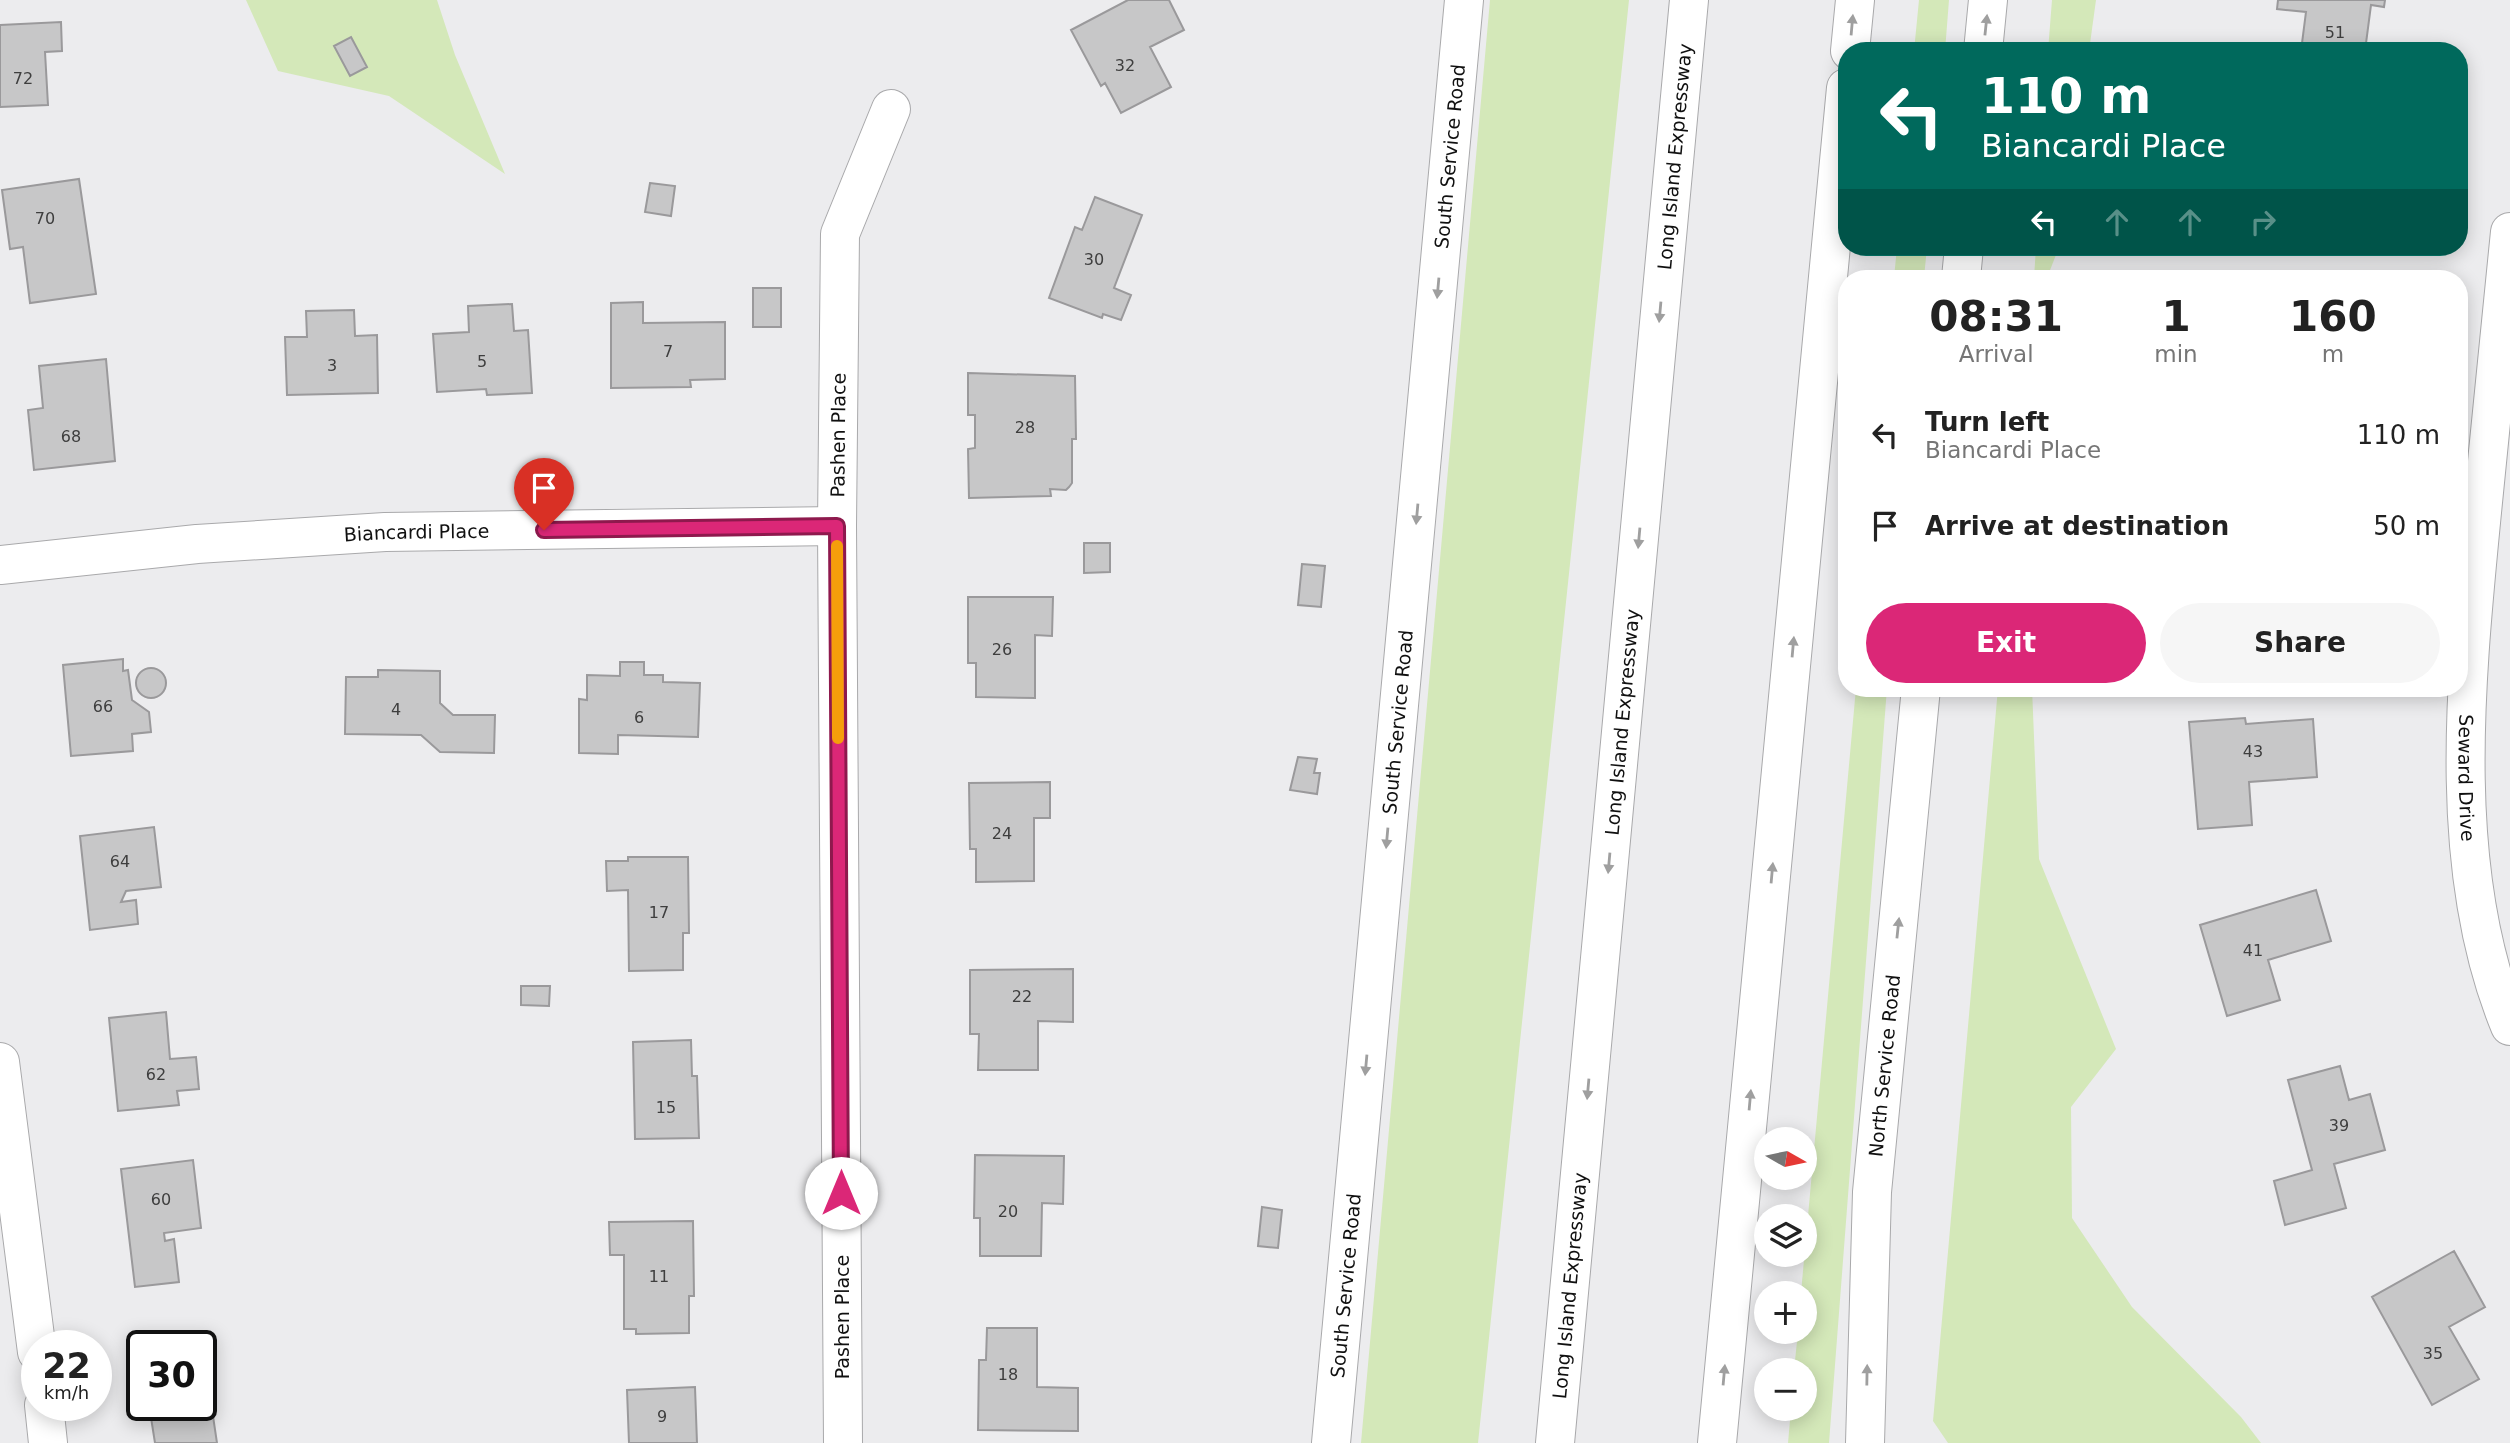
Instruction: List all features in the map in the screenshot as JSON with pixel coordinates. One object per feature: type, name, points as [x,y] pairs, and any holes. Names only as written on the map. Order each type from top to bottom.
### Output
[{"type":"main road","name":"South Service Road","points":[[1331,1443],[1464,0]]},
{"type":"main road","name":"Long Island Expressway","points":[[1555,1443],[1689,0]]},
{"type":"main road","points":[[1851,42],[1855,0]]},
{"type":"main road","points":[[1984,42],[1988,0]]},
{"type":"main road","name":"Pashen Place","points":[[843,1443],[837,526],[840,234],[891,109]]},
{"type":"main road","points":[[1717,1443],[1838,173]]},
{"type":"main road","name":"Seward Drive","points":[[2510,232],[2471,620],[2465,822],[2491,981],[2510,1026]]},
{"type":"main road","name":"Biancardi Place","points":[[0,565],[197,544],[384,532],[837,526]]},
{"type":"main road","name":"North Service Road","points":[[1866,1443],[1872,1192],[1920,697]]},
{"type":"main road","points":[[0,1062],[34,1330]]},
{"type":"main road","points":[[46,1421],[48,1443]]},
{"type":"green space","points":[[246,0],[437,0],[455,55],[505,174],[389,96],[278,71]]},
{"type":"green space","points":[[1490,0],[1629,0],[1478,1443],[1361,1443]]},
{"type":"green space","points":[[1919,0],[1949,0],[1946,42],[1915,42]]},
{"type":"green space","points":[[2052,0],[2096,0],[2090,42],[2049,42]]},
{"type":"green space","points":[[1896,256],[1926,256],[1925,270],[1895,270]]},
{"type":"green space","points":[[2035,256],[2056,256],[2050,270],[2035,270]]},
{"type":"green space","points":[[1855,697],[1886,697],[1829,1443],[1788,1443],[1790,1421],[1817,1421],[1817,1358],[1795,1358],[1797,1344],[1817,1344],[1817,1281],[1802,1281],[1803,1267],[1817,1267],[1817,1204],[1809,1204],[1810,1190],[1817,1190],[1816,1127]]},
{"type":"green space","points":[[1997,697],[2032,697],[2039,859],[2116,1049],[2071,1107],[2072,1218],[2132,1307],[2241,1417],[2261,1443],[1948,1443],[1933,1421]]},
{"type":"building","points":[[1128,0],[1169,0],[1184,30],[1150,47],[1171,87],[1121,113],[1105,83],[1101,86],[1071,30]]},
{"type":"building","points":[[2278,0],[2385,0],[2384,7],[2371,5],[2366,42],[2302,42],[2306,12],[2277,9]]},
{"type":"building","points":[[61,22],[62,51],[45,52],[48,105],[0,107],[0,25]]},
{"type":"building","points":[[351,37],[367,67],[350,76],[334,46]]},
{"type":"building","points":[[79,179],[96,294],[30,303],[23,247],[10,249],[2,190]]},
{"type":"building","points":[[650,183],[675,186],[671,216],[645,212]]},
{"type":"building","points":[[1095,197],[1142,215],[1114,288],[1131,295],[1121,320],[1103,314],[1102,318],[1049,298],[1075,227],[1082,230]]},
{"type":"building","points":[[753,288],[781,288],[781,327],[753,327]]},
{"type":"building","points":[[643,302],[643,323],[725,322],[725,379],[690,380],[691,387],[611,388],[611,303]]},
{"type":"building","points":[[512,304],[514,331],[528,330],[532,393],[487,395],[486,389],[437,392],[433,334],[469,332],[468,306]]},
{"type":"building","points":[[354,310],[355,336],[377,335],[378,393],[287,395],[285,337],[307,337],[306,311]]},
{"type":"building","points":[[106,359],[115,461],[34,470],[28,410],[43,408],[39,366]]},
{"type":"building","points":[[968,373],[1075,376],[1076,439],[1072,439],[1072,483],[1066,490],[1050,489],[1051,496],[969,498],[968,449],[975,448],[975,415],[968,415]]},
{"type":"building","points":[[1084,543],[1110,543],[1110,572],[1084,573]]},
{"type":"building","points":[[1302,564],[1325,566],[1321,607],[1298,605]]},
{"type":"building","points":[[968,597],[1053,597],[1052,636],[1035,635],[1035,698],[976,697],[976,663],[968,663]]},
{"type":"building","points":[[123,659],[123,671],[128,670],[132,700],[149,712],[151,732],[132,734],[133,751],[71,756],[63,665]]},
{"type":"building","points":[[620,662],[644,662],[644,675],[663,675],[663,682],[700,683],[698,737],[618,735],[618,754],[579,753],[579,699],[587,700],[587,675],[620,676]]},
{"type":"building","points":[[151,668],[162,672],[166,683],[162,694],[151,698],[140,694],[136,683],[140,672]]},
{"type":"building","points":[[378,670],[440,671],[440,703],[453,715],[495,715],[494,753],[440,752],[421,735],[345,734],[346,677],[378,677]]},
{"type":"building","points":[[2245,718],[2246,724],[2313,719],[2317,777],[2249,782],[2252,825],[2198,829],[2189,722]]},
{"type":"building","points":[[1298,757],[1317,759],[1314,773],[1320,773],[1317,794],[1290,790]]},
{"type":"building","points":[[1050,782],[1050,818],[1034,818],[1034,881],[976,882],[976,849],[970,849],[969,783]]},
{"type":"building","points":[[154,827],[161,887],[126,891],[121,902],[136,900],[138,924],[90,930],[80,836]]},
{"type":"building","points":[[628,857],[688,857],[689,933],[683,933],[683,970],[629,971],[628,890],[607,891],[606,861],[628,861]]},
{"type":"building","points":[[2316,890],[2331,941],[2268,960],[2280,1000],[2227,1016],[2200,925]]},
{"type":"building","points":[[1073,969],[1073,1022],[1038,1021],[1038,1070],[978,1070],[979,1034],[970,1034],[970,970]]},
{"type":"building","points":[[521,986],[550,986],[549,1006],[521,1005]]},
{"type":"building","points":[[166,1012],[170,1059],[196,1057],[199,1089],[177,1091],[179,1105],[118,1111],[109,1018]]},
{"type":"building","points":[[691,1040],[692,1076],[697,1076],[699,1138],[635,1139],[633,1042]]},
{"type":"building","points":[[2340,1066],[2349,1100],[2370,1094],[2385,1150],[2334,1164],[2346,1208],[2285,1225],[2274,1181],[2312,1170],[2288,1080]]},
{"type":"building","points":[[975,1155],[1064,1156],[1063,1204],[1042,1203],[1041,1256],[980,1256],[980,1218],[974,1218]]},
{"type":"building","points":[[193,1160],[201,1228],[164,1233],[165,1241],[174,1239],[179,1282],[135,1287],[121,1169]]},
{"type":"building","points":[[1262,1207],[1282,1210],[1278,1248],[1258,1246]]},
{"type":"building","points":[[693,1221],[694,1296],[689,1296],[689,1333],[636,1334],[636,1329],[624,1329],[624,1255],[610,1255],[609,1222]]},
{"type":"building","points":[[2454,1251],[2485,1307],[2449,1327],[2479,1379],[2432,1405],[2372,1297]]},
{"type":"building","points":[[987,1328],[1037,1328],[1037,1387],[1078,1388],[1078,1431],[978,1430],[979,1360],[986,1360]]},
{"type":"building","points":[[695,1387],[697,1443],[629,1443],[627,1390]]},
{"type":"building","points":[[152,1421],[214,1421],[217,1443],[155,1443]]},
{"type":"slow traffic","points":[[837,546],[838,738]]},
{"type":"route","points":[[544,530],[837,526],[841,1193]]}]
